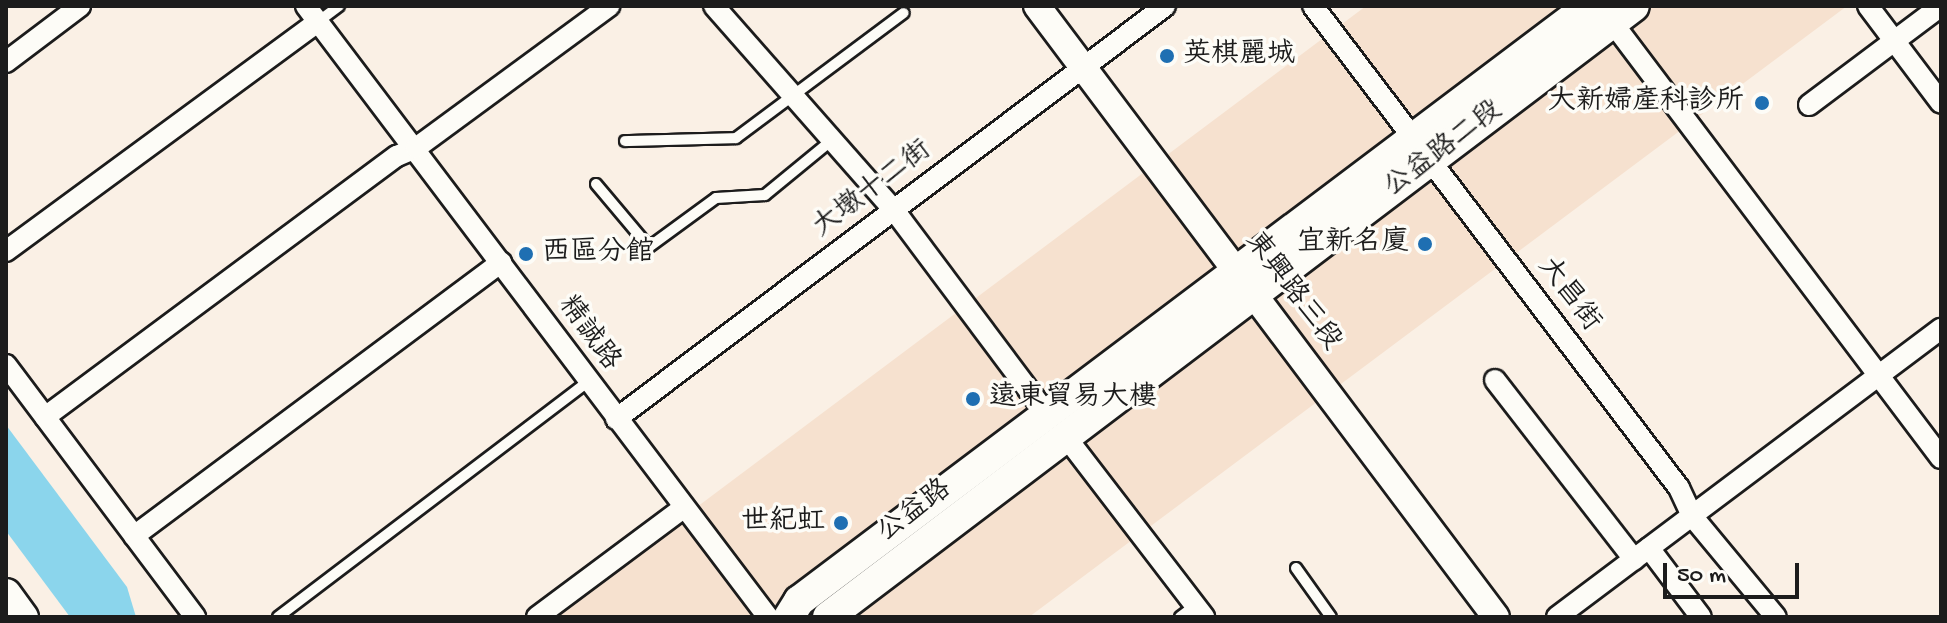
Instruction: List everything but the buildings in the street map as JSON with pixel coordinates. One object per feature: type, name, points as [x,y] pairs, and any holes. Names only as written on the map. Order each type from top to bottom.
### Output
[{"type":"main road","name":"公益路二段","points":[[1254,294],[1422,149],[1608,10]]},
{"type":"main road","name":"公益路二段","points":[[1235,269],[1422,149]]},
{"type":"main road","name":"公益路","points":[[789,617],[799,601],[1235,269]]},
{"type":"main road","name":"公益路","points":[[828,617],[1254,294]]},
{"type":"main road","points":[[6,594],[23,617]]},
{"type":"street","points":[[6,62],[80,6]]},
{"type":"street","points":[[45,417],[397,156],[416,148],[609,6]]},
{"type":"street","points":[[714,6],[894,210],[1066,437],[1193,613]]},
{"type":"street","name":"東興路三段","points":[[1037,6],[1496,617]]},
{"type":"street","name":"大墩十二街","points":[[616,419],[1165,6]]},
{"type":"street","name":"大昌街","points":[[1313,6],[1679,488],[1692,516],[1776,617]]},
{"type":"street","points":[[1868,6],[1941,103]]},
{"type":"street","points":[[1809,105],[1941,6]]},
{"type":"street","points":[[1608,10],[1941,458]]},
{"type":"street","points":[[6,251],[313,14]]},
{"type":"street","name":"精誠路","points":[[313,14],[768,617]]},
{"type":"street","points":[[134,536],[501,262]]},
{"type":"street","points":[[1557,617],[1941,329]]},
{"type":"street","points":[[6,365],[191,615]]},
{"type":"street","points":[[1495,380],[1642,553],[1701,617]]},
{"type":"street","points":[[537,617],[683,508]]},
{"type":"lane","points":[[313,14],[339,6]]},
{"type":"lane","points":[[625,141],[736,138],[904,13]]},
{"type":"lane","points":[[596,184],[649,247],[716,198],[765,195],[832,140]]},
{"type":"lane","points":[[278,617],[588,382]]},
{"type":"lane","points":[[1296,568],[1331,617]]},
{"type":"shaded area","points":[[1366,6],[1847,6],[1029,617],[550,617]]},
{"type":"water","points":[[6,425],[127,587],[136,617],[70,617],[6,531]]},
{"type":"place","name":"英棋麗城","points":[[1167,56]]},
{"type":"place","name":"大新婦產科診所","points":[[1762,103]]},
{"type":"place","name":"宜新名廈","points":[[1425,244]]},
{"type":"place","name":"西區分館","points":[[526,254]]},
{"type":"place","name":"遠東貿易大樓","points":[[973,399]]},
{"type":"place","name":"世紀虹","points":[[841,523]]}]
